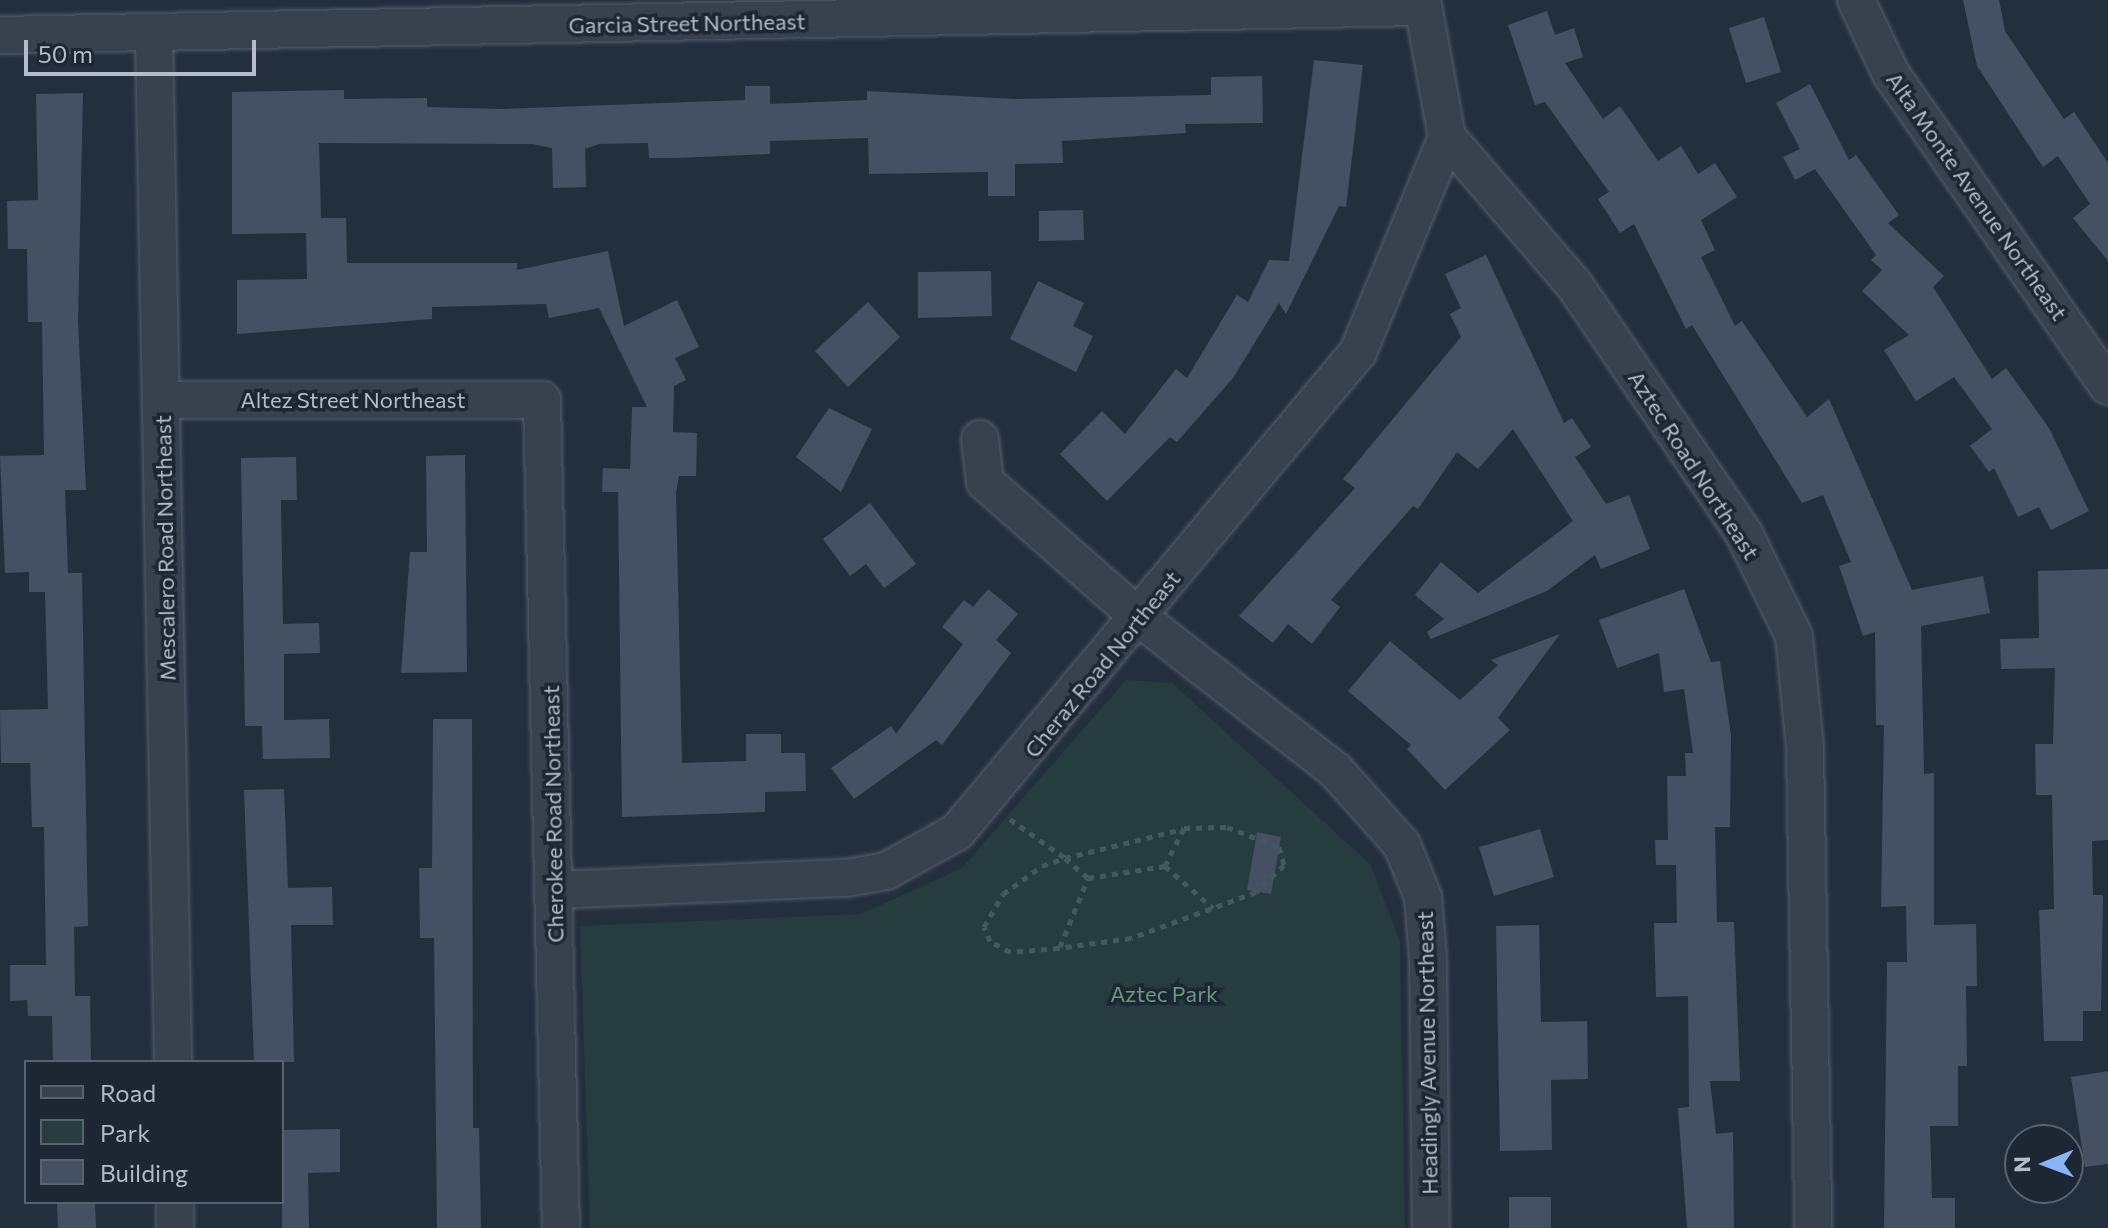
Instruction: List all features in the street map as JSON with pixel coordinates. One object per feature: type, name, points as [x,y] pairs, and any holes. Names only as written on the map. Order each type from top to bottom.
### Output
[{"type":"street","name":"Alta Monte Avenue Northeast","points":[[1856,0],[1891,74],[2108,386]]},
{"type":"street","name":"Garcia Street Northeast","points":[[0,35],[154,35],[1422,3]]},
{"type":"street","name":"Aztec Road Northeast","points":[[1422,3],[1447,137],[1575,286],[1744,534],[1794,636],[1805,749],[1813,1228]]},
{"type":"street","name":"Mescalero Road Northeast","points":[[154,35],[173,1060]]},
{"type":"street","name":"Cheraz Road Northeast","points":[[555,890],[846,878],[925,853],[987,802],[1141,619],[1358,352],[1447,137]]},
{"type":"street","name":"Altez Street Northeast","points":[[163,400],[542,400]]},
{"type":"street","name":"Cherokee Road Northeast","points":[[542,400],[561,1228]]},
{"type":"street","name":"Headingly Avenue Northeast","points":[[980,439],[985,482],[1141,619],[1335,770],[1402,845],[1423,897],[1428,958],[1431,1228]]},
{"type":"street","points":[[175,1204],[175,1228]]},
{"type":"path","points":[[1008,817],[1088,878],[1165,866]]},
{"type":"path","points":[[1227,827],[1279,847],[1284,865],[1256,892],[1131,938],[1010,952],[990,941],[984,927],[1003,894],[1065,858],[1184,828],[1227,827]]},
{"type":"path","points":[[1165,866],[1184,828]]},
{"type":"path","points":[[1165,866],[1213,908]]},
{"type":"path","points":[[1059,948],[1088,878]]},
{"type":"green space","name":"Aztec Park","points":[[1126,680],[1172,683],[1370,864],[1400,941],[1405,1228],[590,1228],[580,926],[861,914],[962,868]]},
{"type":"building","points":[[1963,0],[1999,0],[2005,31],[2064,119],[2074,112],[2108,163],[2108,261],[2073,218],[2090,204],[2058,156],[2043,167],[1977,66]]},
{"type":"building","points":[[1547,11],[1555,35],[1574,28],[1583,57],[1565,63],[1603,119],[1620,106],[1658,161],[1681,146],[1698,174],[1715,163],[1737,197],[1701,220],[1715,250],[1701,257],[1735,326],[1742,321],[1807,417],[1829,399],[1912,590],[1983,576],[1990,613],[1921,626],[1924,774],[1934,773],[1934,925],[1976,924],[1977,986],[1966,986],[1967,1066],[1958,1066],[1958,1126],[1930,1126],[1932,1198],[1955,1198],[1955,1228],[1884,1228],[1887,962],[1907,962],[1906,906],[1881,907],[1884,725],[1876,725],[1875,632],[1863,636],[1839,566],[1851,562],[1823,495],[1802,503],[1692,325],[1686,329],[1634,224],[1620,233],[1598,199],[1609,192],[1545,102],[1535,105],[1508,25]]},
{"type":"building","points":[[1764,17],[1781,72],[1746,83],[1729,28]]},
{"type":"building","points":[[1314,60],[1363,65],[1346,207],[1339,206],[1286,314],[1279,303],[1233,378],[1177,442],[1170,437],[1107,501],[1060,454],[1102,411],[1125,434],[1176,369],[1187,378],[1237,295],[1248,302],[1269,260],[1289,261]]},
{"type":"building","points":[[1262,76],[1263,123],[1185,124],[1186,133],[1062,141],[1063,163],[1015,164],[1015,196],[988,196],[988,172],[869,174],[868,138],[770,141],[770,154],[676,158],[649,158],[648,143],[599,144],[585,149],[586,187],[553,188],[552,148],[532,144],[319,143],[321,218],[346,218],[347,263],[517,263],[517,270],[608,251],[624,326],[677,300],[699,347],[675,358],[686,380],[674,386],[673,432],[697,433],[696,476],[679,476],[676,493],[682,763],[746,761],[746,734],[781,734],[781,753],[805,753],[806,791],[765,792],[765,812],[622,817],[618,492],[602,492],[603,468],[630,469],[632,407],[647,407],[599,308],[549,318],[546,304],[432,307],[432,319],[237,334],[237,280],[307,279],[306,233],[232,234],[232,92],[344,90],[344,99],[427,98],[427,107],[504,109],[745,100],[745,86],[770,86],[770,104],[867,100],[867,91],[1015,99],[1211,95],[1211,77]]},
{"type":"building","points":[[1810,84],[1849,160],[1856,155],[1899,215],[1888,223],[1944,276],[1933,287],[1992,379],[2006,368],[2049,428],[2089,511],[2051,530],[2039,507],[2018,517],[1994,468],[1989,472],[1970,446],[1992,429],[1954,377],[1916,401],[1884,350],[1909,335],[1862,291],[1882,270],[1871,260],[1876,255],[1815,169],[1795,180],[1783,157],[1800,149],[1776,103]]},
{"type":"building","points":[[83,93],[78,321],[86,490],[65,490],[68,573],[82,573],[88,926],[74,927],[75,996],[90,996],[91,1060],[53,1060],[52,1016],[28,1016],[27,1000],[10,1001],[10,965],[46,965],[44,827],[32,827],[30,763],[1,763],[0,710],[48,709],[45,592],[29,592],[29,572],[5,573],[0,456],[44,455],[42,322],[28,322],[27,249],[8,249],[7,201],[38,200],[36,94]]},
{"type":"building","points":[[1083,210],[1084,240],[1039,241],[1039,211]]},
{"type":"building","points":[[1486,255],[1564,423],[1572,418],[1591,447],[1575,457],[1606,504],[1629,495],[1650,549],[1601,569],[1595,555],[1547,591],[1431,639],[1427,632],[1444,619],[1415,595],[1441,562],[1478,593],[1573,521],[1513,429],[1478,469],[1457,452],[1418,509],[1413,506],[1331,600],[1340,607],[1312,644],[1288,624],[1273,643],[1239,616],[1355,488],[1343,479],[1461,337],[1450,314],[1461,308],[1445,274]]},
{"type":"building","points":[[991,271],[992,316],[918,318],[918,272]]},
{"type":"building","points":[[1038,281],[1084,303],[1073,326],[1093,336],[1076,372],[1010,339]]},
{"type":"building","points":[[868,302],[900,337],[848,387],[815,351]]},
{"type":"building","points":[[829,408],[872,429],[841,492],[796,457]]},
{"type":"building","points":[[465,455],[467,672],[401,673],[410,552],[427,552],[426,456]]},
{"type":"building","points":[[296,457],[297,500],[281,500],[283,624],[319,623],[320,653],[284,654],[284,720],[329,719],[330,758],[263,759],[262,726],[245,726],[241,458]]},
{"type":"building","points":[[870,503],[916,564],[884,588],[866,564],[850,576],[823,539]]},
{"type":"building","points":[[2108,569],[2108,840],[2092,841],[2093,895],[2103,895],[2101,1011],[2083,1011],[2083,1041],[2044,1041],[2039,910],[2054,909],[2052,795],[2036,795],[2035,744],[2053,744],[2055,668],[2001,669],[2000,639],[2039,638],[2038,571]]},
{"type":"building","points":[[988,589],[1018,614],[996,640],[1011,653],[942,745],[936,740],[854,799],[831,768],[891,726],[896,734],[963,644],[942,627],[964,600],[973,607]]},
{"type":"building","points":[[1684,589],[1711,662],[1720,661],[1731,735],[1730,827],[1715,827],[1717,922],[1734,922],[1740,1081],[1710,1081],[1716,1134],[1733,1132],[1734,1228],[1687,1228],[1678,1108],[1689,1107],[1688,996],[1656,997],[1654,923],[1677,923],[1676,865],[1656,865],[1655,840],[1668,840],[1667,776],[1686,776],[1685,753],[1693,753],[1684,689],[1664,692],[1659,653],[1617,668],[1599,620]]},
{"type":"building","points":[[1560,634],[1498,718],[1510,730],[1445,790],[1407,749],[1411,745],[1348,691],[1390,641],[1460,700],[1498,665],[1491,660]]},
{"type":"building","points":[[433,719],[472,719],[473,1128],[479,1128],[481,1228],[437,1228],[434,938],[420,938],[419,868],[432,868]]},
{"type":"building","points":[[284,789],[288,888],[332,887],[333,925],[291,925],[294,1062],[254,1060],[244,790]]},
{"type":"building","points":[[1540,829],[1554,877],[1494,896],[1479,847]]},
{"type":"building","points":[[1257,832],[1281,837],[1271,894],[1247,890]]},
{"type":"building","points":[[1539,925],[1541,1022],[1587,1021],[1588,1079],[1551,1080],[1552,1150],[1500,1151],[1496,926]]},
{"type":"building","points":[[2108,1071],[2108,1164],[2085,1167],[2084,1124],[2078,1124],[2071,1077]]},
{"type":"building","points":[[340,1129],[340,1172],[308,1173],[309,1228],[282,1228],[284,1130]]},
{"type":"building","points":[[1509,1197],[1551,1197],[1551,1228],[1509,1228]]},
{"type":"building","points":[[57,1204],[95,1204],[96,1228],[58,1228]]}]
